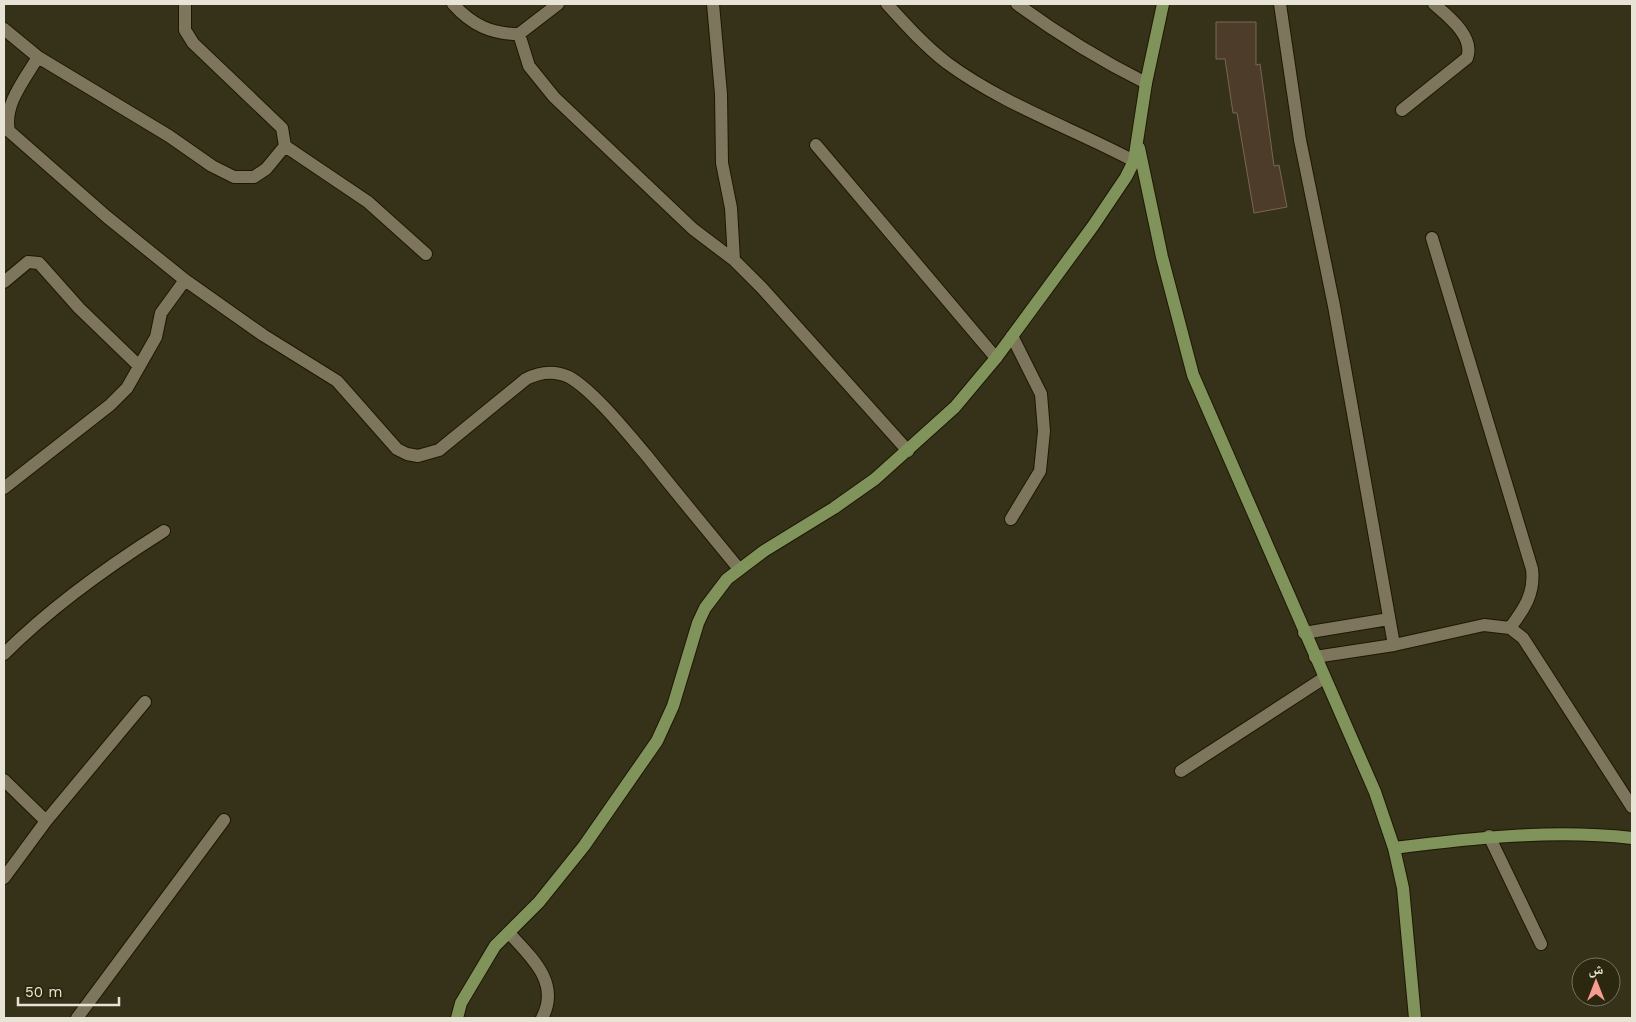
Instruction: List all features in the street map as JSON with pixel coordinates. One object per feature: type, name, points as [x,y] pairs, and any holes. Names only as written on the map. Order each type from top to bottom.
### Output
[{"type":"main road","points":[[457,1018],[461,1003],[495,946],[539,902],[584,846],[657,741],[673,706],[701,616],[718,590],[739,569],[834,508],[875,479],[908,451],[966,395],[996,358],[1089,233],[1116,193],[1134,161],[1146,83],[1164,4]]},
{"type":"main road","points":[[1138,143],[1162,257],[1193,375],[1375,792],[1394,848],[1405,903],[1415,1018]]},
{"type":"main road","points":[[1394,848],[1490,836],[1588,834],[1632,838]]},
{"type":"street","points":[[4,29],[38,57],[169,136],[212,166],[234,177],[254,177],[266,169],[285,146],[284,136],[276,121],[193,43],[185,30],[185,4]]},
{"type":"street","points":[[453,4],[472,22],[483,28],[519,34],[558,4]]},
{"type":"street","points":[[713,4],[721,94],[722,163],[731,208],[734,260]]},
{"type":"street","points":[[887,4],[929,48],[970,78],[1021,107],[1134,161]]},
{"type":"street","points":[[1017,4],[1112,66],[1146,83]]},
{"type":"street","points":[[1280,4],[1300,140],[1334,306],[1394,645]]},
{"type":"street","points":[[1402,110],[1466,58],[1468,54],[1468,43],[1463,34],[1434,4]]},
{"type":"street","points":[[519,34],[529,66],[554,97],[693,229],[734,260],[774,301],[908,451]]},
{"type":"street","points":[[38,57],[6,114],[8,131],[185,280],[263,335],[337,381],[397,449],[407,454],[418,456],[439,450],[518,385],[540,373],[558,373],[570,378],[618,421],[739,569]]},
{"type":"street","points":[[816,145],[996,358]]},
{"type":"street","points":[[285,146],[368,202],[426,254]]},
{"type":"street","points":[[1432,238],[1531,562],[1533,580],[1528,603],[1510,628]]},
{"type":"street","points":[[4,282],[28,262],[39,263],[79,308],[139,366]]},
{"type":"street","points":[[4,488],[110,405],[127,388],[137,374],[139,366],[156,337],[161,313],[185,280]]},
{"type":"street","points":[[1011,519],[1040,471],[1044,431],[1041,394],[1012,336]]},
{"type":"street","points":[[4,654],[50,612],[98,575],[164,531]]},
{"type":"street","points":[[1304,633],[1389,619]]},
{"type":"street","points":[[1315,657],[1394,645],[1484,625],[1510,628],[1523,638],[1632,807]]},
{"type":"street","points":[[1181,771],[1324,678]]},
{"type":"street","points":[[4,878],[46,820],[145,702]]},
{"type":"street","points":[[4,780],[46,820]]},
{"type":"street","points":[[77,1018],[224,820]]},
{"type":"street","points":[[1490,836],[1541,944]]},
{"type":"street","points":[[509,932],[532,958],[547,982],[548,1001],[542,1018]]},
{"type":"building","points":[[1216,22],[1256,22],[1256,65],[1260,64],[1274,166],[1279,165],[1287,207],[1254,213],[1237,113],[1233,113],[1225,59],[1216,59]]}]
